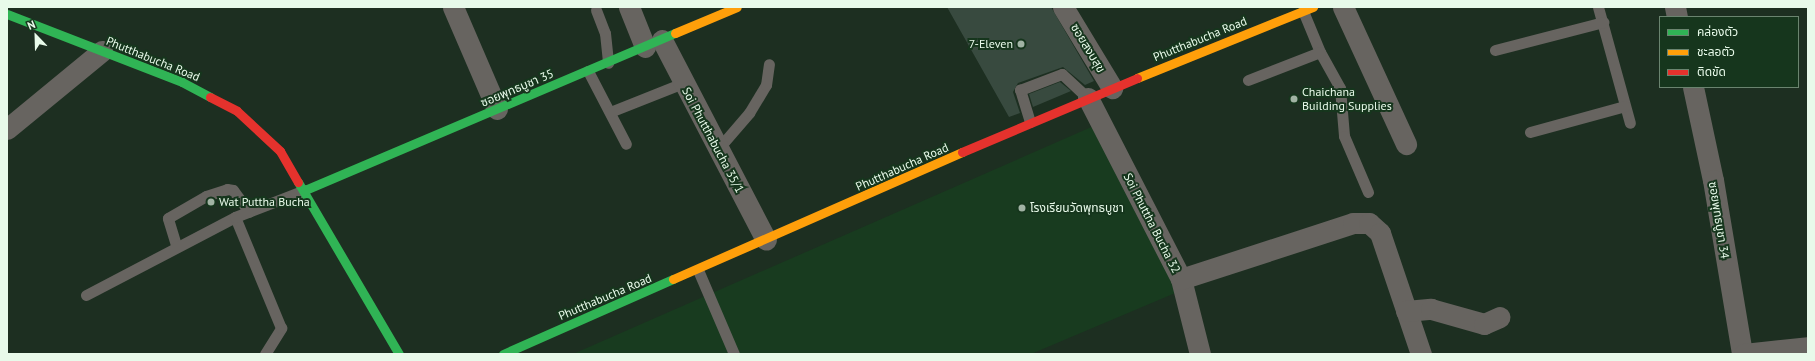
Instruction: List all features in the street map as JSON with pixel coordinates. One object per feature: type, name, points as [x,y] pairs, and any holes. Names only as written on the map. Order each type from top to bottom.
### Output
[{"type":"main road","name":"ซอยพุทธบูชา 35","points":[[305,190],[654,44],[737,7]]},
{"type":"main road","name":"Phutthabucha Road","points":[[503,354],[698,270],[1030,122],[1308,9]]},
{"type":"main road","name":"Phutthabucha Road","points":[[7,14],[182,82],[236,111],[280,151],[305,190],[399,354]]},
{"type":"street","points":[[454,7],[497,109]]},
{"type":"street","name":"Soi Phutthabucha 35/1","points":[[629,7],[683,83],[766,240]]},
{"type":"street","name":"ซอยสงบสุข","points":[[1063,7],[1112,88]]},
{"type":"street","points":[[1343,7],[1406,144]]},
{"type":"street","points":[[7,129],[102,51]]},
{"type":"street","name":"ซอยพุทธบูชา 34","points":[[1693,88],[1713,180],[1743,354]]},
{"type":"street","name":"Soi Phuttha Bucha 32","points":[[1088,98],[1181,279],[1200,354]]},
{"type":"street","points":[[1181,279],[1353,224],[1369,223],[1380,233],[1421,354]]},
{"type":"street","points":[[1406,311],[1431,309],[1484,324],[1500,317]]},
{"type":"street","points":[[1743,354],[1808,347]]},
{"type":"lane","points":[[1598,7],[1630,123]]},
{"type":"lane","points":[[1308,9],[1320,52],[1340,88],[1344,136],[1368,192]]},
{"type":"lane","points":[[596,10],[605,33],[608,63]]},
{"type":"lane","points":[[1495,50],[1603,22]]},
{"type":"lane","points":[[1248,80],[1320,52]]},
{"type":"lane","points":[[718,149],[749,113],[766,85],[768,64]]},
{"type":"lane","points":[[588,71],[626,144]]},
{"type":"lane","points":[[1030,122],[1020,90],[1062,74],[1088,98]]},
{"type":"lane","points":[[610,112],[683,83]]},
{"type":"lane","points":[[1530,132],[1625,106]]},
{"type":"lane","points":[[176,245],[168,218],[206,196],[227,188],[233,190],[249,212]]},
{"type":"lane","points":[[86,295],[176,245],[235,217],[305,190]]},
{"type":"lane","points":[[235,217],[281,328],[265,354]]},
{"type":"lane","points":[[698,270],[734,354]]},
{"type":"shaded area","name":"โรงเรียนวัดพุทธบูชา","points":[[1096,125],[1180,291],[1031,354],[573,354]]},
{"type":"building","name":"7-Eleven","points":[[947,7],[1051,7],[1094,81],[1085,85],[1063,67],[1018,83],[1013,92],[1020,113],[1009,117]]},
{"type":"building","points":[[1060,82],[1071,91],[1033,107],[1029,94]]},
{"type":"traffic: fast","points":[[7,14],[182,82],[210,97]]},
{"type":"traffic: fast","points":[[305,190],[675,33]]},
{"type":"traffic: fast","points":[[298,182],[399,354]]},
{"type":"traffic: fast","points":[[503,354],[673,279]]},
{"type":"traffic: slow","points":[[675,33],[737,7]]},
{"type":"traffic: slow","points":[[1137,78],[1313,7]]},
{"type":"traffic: slow","points":[[673,279],[962,152]]},
{"type":"traffic: jam","points":[[962,152],[1137,78]]},
{"type":"traffic: jam","points":[[210,97],[237,111],[280,151],[298,182]]},
{"type":"place","name":"7-Eleven","points":[[1021,44]]},
{"type":"place","name":"Chaichana Building Supplies","points":[[1294,99]]},
{"type":"place","name":"Wat Puttha Bucha","points":[[211,202]]},
{"type":"place","name":"โรงเรียนวัดพุทธบูชา","points":[[1022,208]]}]
